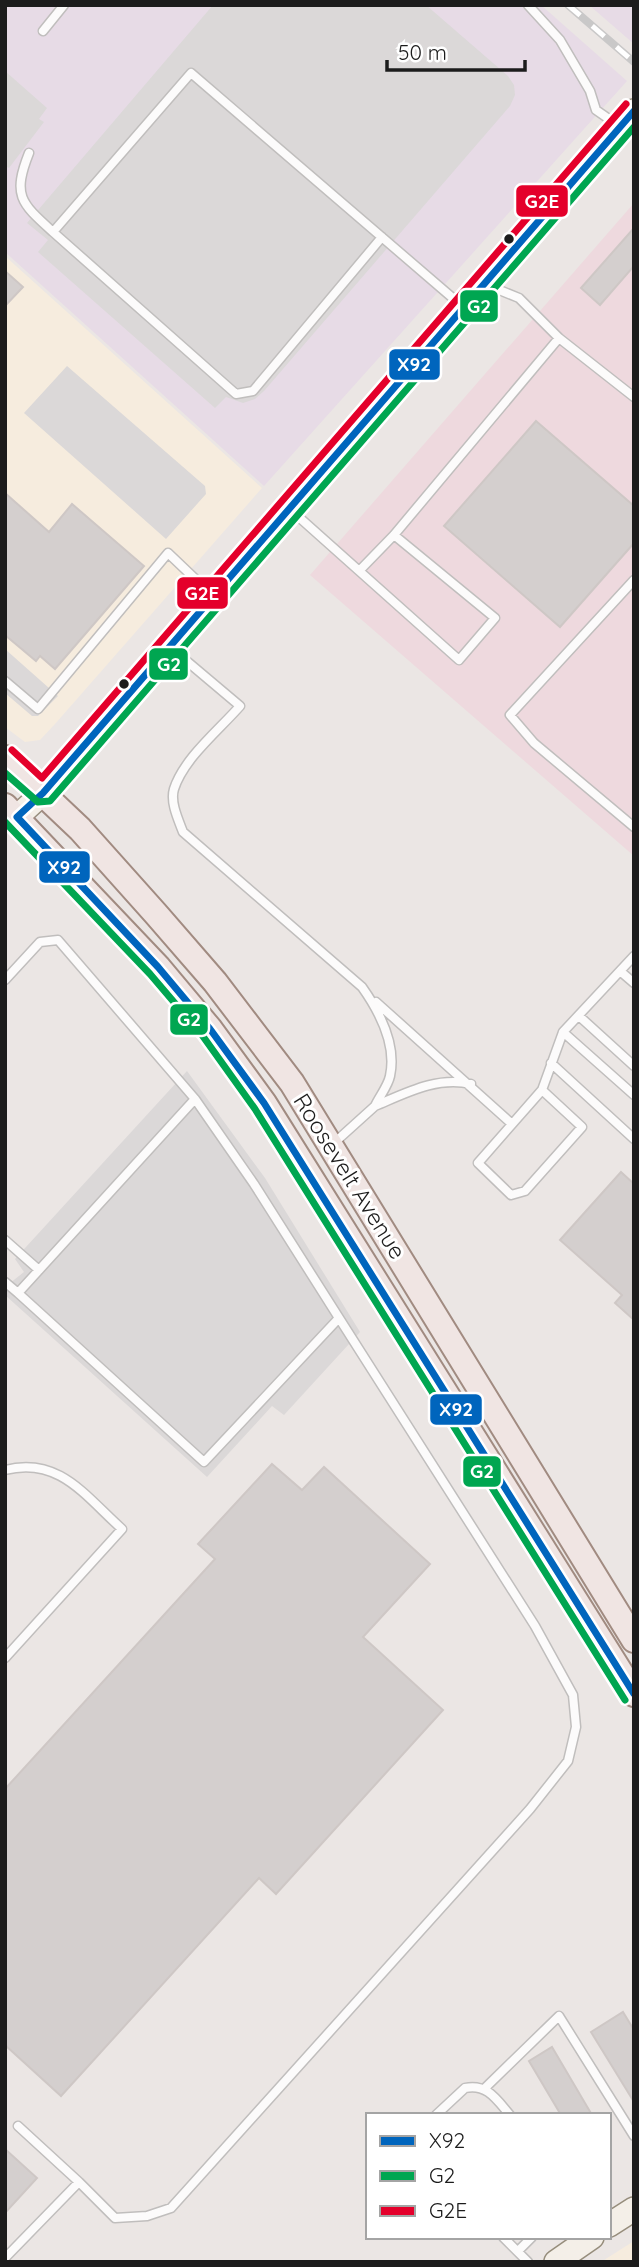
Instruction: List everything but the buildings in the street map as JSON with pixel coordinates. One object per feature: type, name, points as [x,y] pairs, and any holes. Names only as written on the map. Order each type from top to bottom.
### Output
[{"type":"main road","name":"Roosevelt Avenue","points":[[5,758],[80,829],[215,982],[292,1083],[634,1640]]},
{"type":"main road","name":"Roosevelt Avenue","points":[[11,811],[158,967],[211,1029],[264,1103],[634,1694]]},
{"type":"street","points":[[11,811],[43,793],[629,119]]},
{"type":"street","points":[[611,2224],[634,2209]]},
{"type":"street","points":[[556,2262],[589,2239]]},
{"type":"lane","points":[[43,31],[64,5]]},
{"type":"lane","points":[[528,5],[560,40],[590,91],[596,110],[629,119]]},
{"type":"lane","points":[[53,232],[191,73],[464,308]]},
{"type":"lane","points":[[29,153],[19,178],[20,198],[30,212],[236,394],[253,391],[382,237]]},
{"type":"lane","points":[[485,284],[519,298],[559,338],[632,390]]},
{"type":"lane","points":[[360,570],[394,535],[559,338]]},
{"type":"lane","points":[[290,509],[459,660],[495,618],[394,535]]},
{"type":"lane","points":[[5,681],[38,709],[168,553],[215,597]]},
{"type":"lane","points":[[634,580],[510,715],[534,743],[634,827]]},
{"type":"lane","points":[[170,647],[240,706],[185,768],[173,791],[175,810],[183,832],[471,1084],[512,1124]]},
{"type":"lane","points":[[5,979],[40,942],[58,940],[195,1099],[254,1184],[535,1626],[573,1695],[576,1727],[568,1761],[530,1809],[172,2208],[148,2216],[115,2218],[18,2126]]},
{"type":"lane","points":[[542,1090],[582,1127],[525,1191],[511,1195],[478,1163],[542,1090],[564,1032],[634,956]]},
{"type":"lane","points":[[620,971],[634,982]]},
{"type":"lane","points":[[366,993],[379,1010],[389,1045],[390,1076],[375,1107]]},
{"type":"lane","points":[[579,1016],[634,1066]]},
{"type":"lane","points":[[564,1032],[634,1095]]},
{"type":"lane","points":[[551,1063],[634,1139]]},
{"type":"lane","points":[[331,1145],[375,1107],[419,1087],[458,1081],[471,1084]]},
{"type":"lane","points":[[18,1293],[195,1099]]},
{"type":"lane","points":[[5,1240],[39,1270]]},
{"type":"lane","points":[[5,1282],[204,1462],[339,1318]]},
{"type":"lane","points":[[5,1470],[19,1467],[57,1471],[122,1529],[5,1658]]},
{"type":"lane","points":[[485,2089],[559,2016],[634,2136]]},
{"type":"lane","points":[[438,2113],[465,2088],[485,2089],[508,2113]]},
{"type":"lane","points":[[5,2258],[79,2182]]},
{"type":"lane","points":[[505,2239],[528,2262]]},
{"type":"lane","points":[[518,2250],[530,2239]]},
{"type":"shaded area","points":[[5,5],[541,5],[627,81],[264,486],[5,252]]},
{"type":"shaded area","points":[[213,5],[426,5],[508,76],[514,85],[515,95],[510,106],[264,391],[255,399],[243,403],[226,397],[215,408],[38,252],[48,240],[27,223]]},
{"type":"shaded area","points":[[589,5],[634,5],[634,44]]},
{"type":"shaded area","points":[[5,71],[47,108],[39,119],[44,122],[9,168],[5,166]]},
{"type":"shaded area","points":[[634,203],[634,856],[310,575]]},
{"type":"shaded area","points":[[5,256],[262,488],[55,724],[40,740],[25,742],[5,727]]},
{"type":"shaded area","points":[[67,366],[205,486],[206,494],[166,539],[24,413]]},
{"type":"shaded area","points":[[5,649],[58,696],[38,716],[32,716],[5,693]]},
{"type":"shaded area","points":[[187,1071],[265,1178],[360,1332],[284,1415],[272,1406],[207,1477],[5,1295],[5,1287],[24,1272],[15,1259]]},
{"type":"shaded area","points":[[634,2241],[634,2262],[601,2262]]},
{"type":"railway","points":[[568,5],[634,62]]},
{"type":"transit line","name":"G2E","points":[[12,750],[42,778],[626,104]]},
{"type":"transit line","name":"X92","points":[[634,111],[43,793],[17,817],[158,967],[210,1029],[264,1103],[634,1694]]},
{"type":"transit line","name":"G2","points":[[5,773],[38,802],[50,801],[634,127]]},
{"type":"transit line","name":"G2","points":[[5,822],[150,974],[202,1035],[255,1109],[625,1700]]}]
